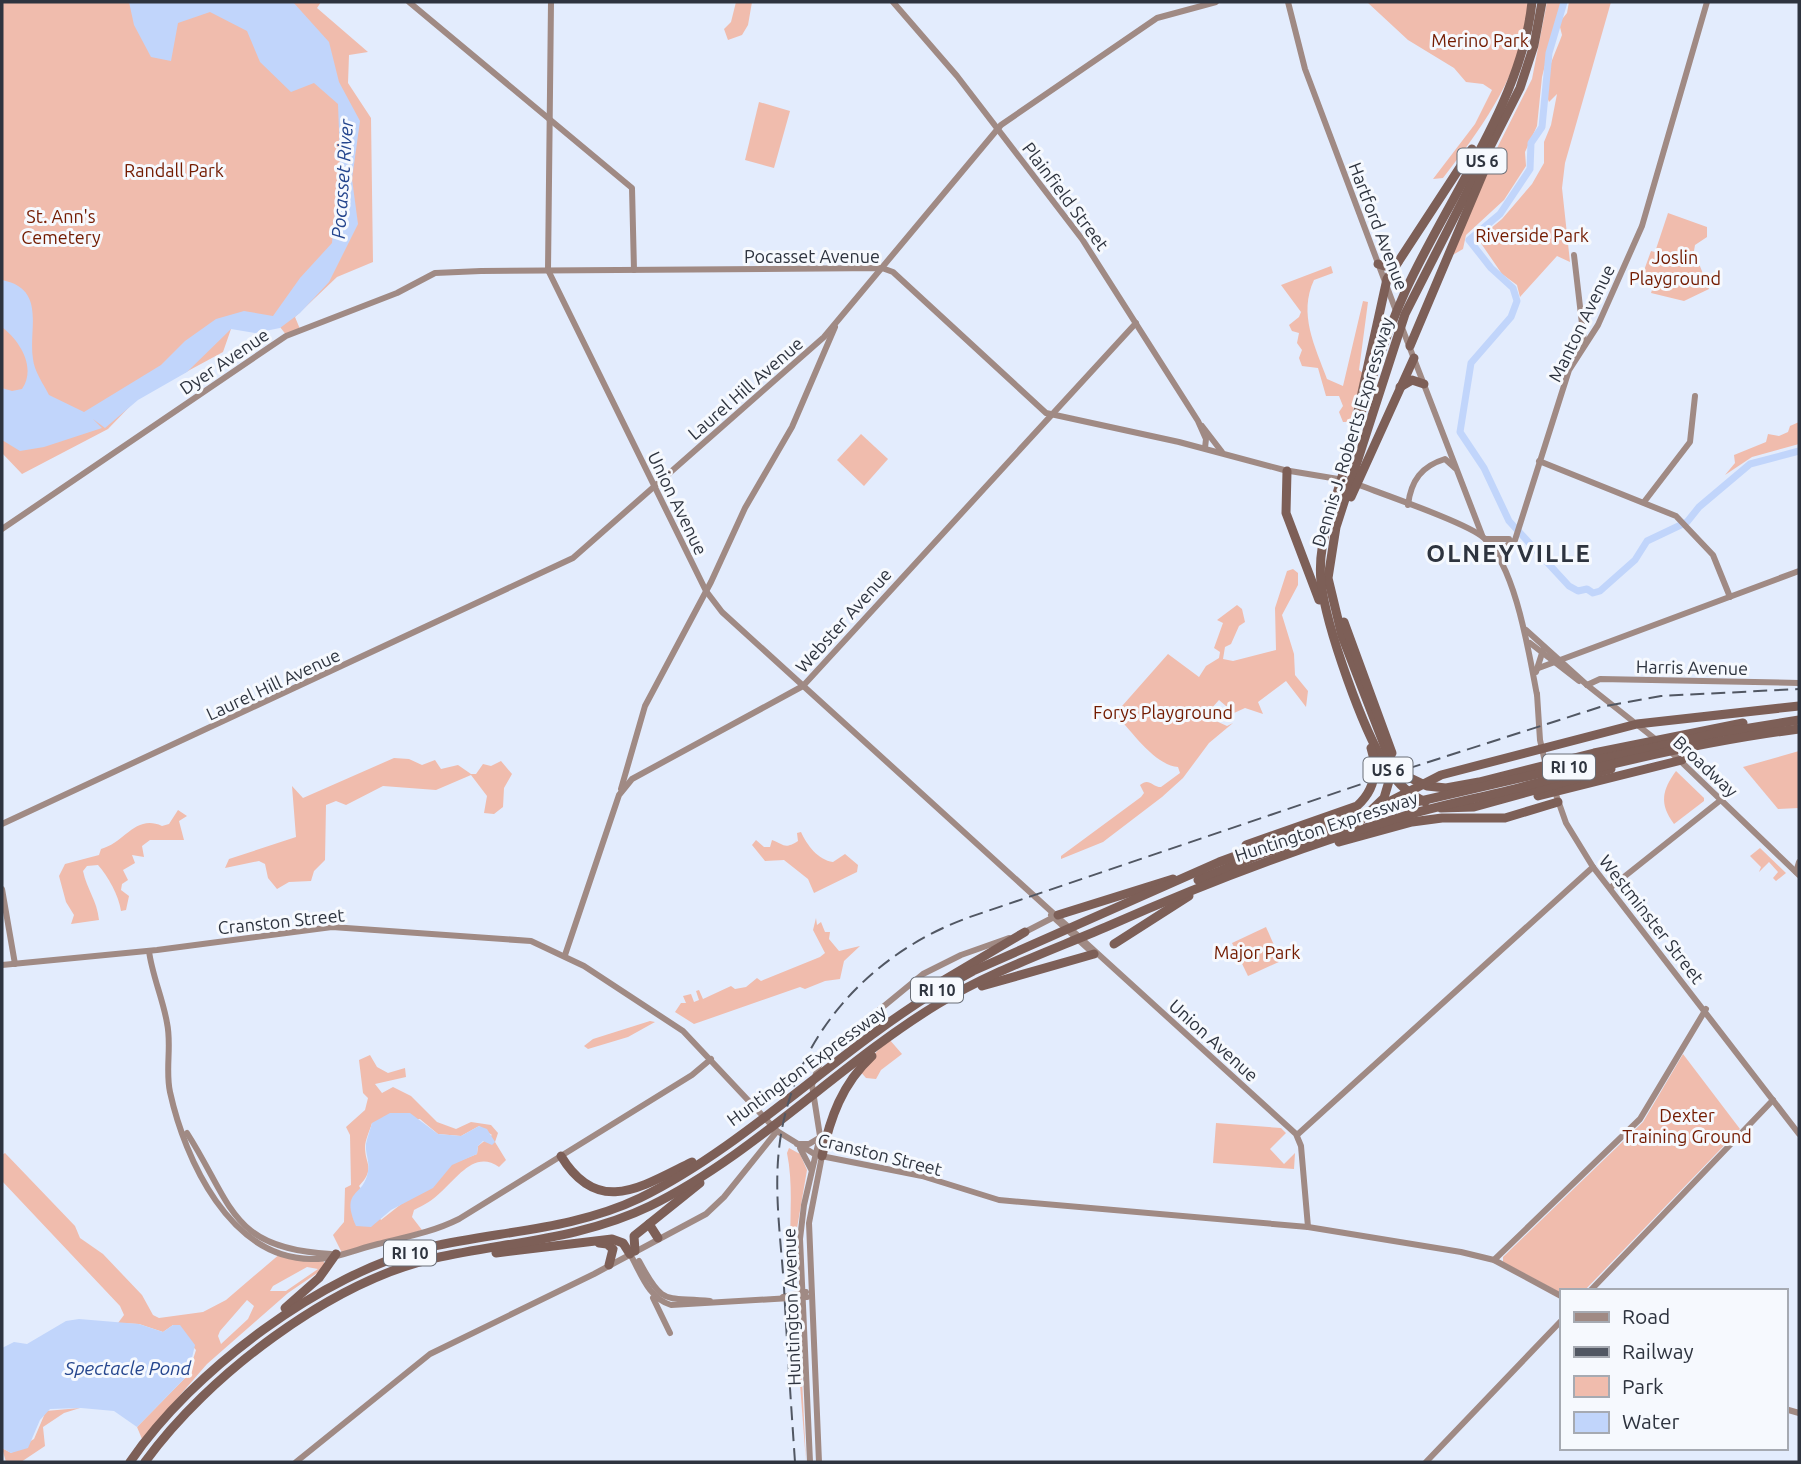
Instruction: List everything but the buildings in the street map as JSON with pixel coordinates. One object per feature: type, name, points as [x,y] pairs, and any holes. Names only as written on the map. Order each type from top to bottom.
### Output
[{"type":"highway","name":"Dennis J. Roberts Expressway","points":[[1352,475],[1400,302],[1510,98],[1532,2]]},
{"type":"highway","name":"Dennis J. Roberts Expressway","points":[[1542,2],[1534,45],[1405,314],[1352,475],[1324,538],[1320,568],[1324,598],[1335,641],[1360,687],[1392,761],[1405,775],[1423,785],[1446,788],[1667,737],[1741,723],[1799,718]]},
{"type":"highway","points":[[1352,475],[1386,283],[1510,98]]},
{"type":"highway","points":[[1410,346],[1510,98]]},
{"type":"highway","points":[[1378,264],[1390,267],[1399,261]]},
{"type":"highway","points":[[1346,490],[1414,358]]},
{"type":"highway","points":[[1397,391],[1410,380],[1424,384]]},
{"type":"highway","points":[[1287,471],[1284,499],[1287,517],[1335,641]]},
{"type":"highway","name":"Dennis J. Roberts Expressway","points":[[1346,490],[1331,548],[1334,592],[1378,752],[1396,780],[1426,803],[1462,809],[1677,756]]},
{"type":"highway","points":[[1058,919],[1195,873],[1217,858],[1255,841],[1348,811],[1367,796],[1374,779],[1375,762],[1360,687]]},
{"type":"highway","points":[[1139,913],[1229,867],[1337,830],[1357,822],[1373,811],[1384,797],[1391,778],[1391,751],[1360,687]]},
{"type":"highway","points":[[1362,815],[1441,775],[1543,755],[1637,724],[1796,706]]},
{"type":"highway","points":[[1667,737],[1689,729],[1796,706]]},
{"type":"highway","name":"Huntington Expressway","points":[[130,1462],[175,1407],[237,1353],[299,1305],[363,1269],[432,1247],[556,1226],[606,1212],[679,1177],[916,1004],[960,978],[1195,873],[1276,840],[1362,815],[1712,735],[1799,718]]},
{"type":"highway","name":"US 6","points":[[1677,756],[1799,729]]},
{"type":"highway","name":"Huntington Expressway","points":[[145,1462],[198,1401],[301,1317],[372,1278],[442,1257],[558,1237],[601,1226],[662,1200],[716,1166],[912,1021],[937,1004],[983,980],[1234,872],[1296,850],[1430,809],[1604,765],[1677,756]]},
{"type":"highway","points":[[1296,850],[1419,820],[1505,818],[1557,800]]},
{"type":"highway","points":[[1114,944],[1180,901],[1234,872]]},
{"type":"highway","points":[[862,1043],[939,982],[1025,932]]},
{"type":"highway","points":[[937,1004],[976,988],[1093,950]]},
{"type":"highway","points":[[819,1155],[832,1116],[850,1081],[867,1060],[912,1021]]},
{"type":"highway","points":[[561,1156],[569,1171],[584,1185],[600,1192],[617,1192],[690,1163],[739,1134]]},
{"type":"highway","points":[[633,1252],[633,1239],[716,1166]]},
{"type":"highway","points":[[649,1224],[658,1238]]},
{"type":"highway","points":[[442,1257],[616,1240],[633,1252]]},
{"type":"highway","points":[[587,1243],[611,1247],[614,1254],[609,1265]]},
{"type":"highway","points":[[237,1353],[326,1271],[336,1254]]},
{"type":"highway","points":[[319,1259],[324,1263],[326,1271]]},
{"type":"main road","points":[[409,2],[632,188],[634,270]]},
{"type":"main road","name":"Union Avenue","points":[[551,2],[548,270],[706,591],[722,612],[1297,1135]]},
{"type":"main road","name":"Plainfield Street","points":[[893,2],[998,129],[1083,239],[1198,421],[1222,452]]},
{"type":"main road","name":"Laurel Hill Avenue","points":[[2,824],[573,558],[654,489],[838,323],[998,129],[1157,18],[1216,2]]},
{"type":"main road","name":"Hartford Avenue","points":[[1288,2],[1303,65],[1476,521],[1494,550]]},
{"type":"main road","name":"Manton Avenue","points":[[1512,538],[1569,370],[1598,325],[1642,226],[1707,2]]},
{"type":"main road","points":[[1574,255],[1584,341]]},
{"type":"main road","points":[[866,267],[872,280]]},
{"type":"main road","name":"Pocasset Avenue","points":[[486,271],[882,268],[894,272],[1046,413],[1072,416],[1205,448]]},
{"type":"main road","name":"Dyer Avenue","points":[[2,529],[286,336],[397,293],[435,274],[486,271]]},
{"type":"main road","points":[[619,795],[645,706],[706,591],[745,508],[795,421],[838,323]]},
{"type":"main road","name":"Webster Avenue","points":[[565,955],[619,795],[632,779],[803,686],[1136,323]]},
{"type":"main road","points":[[1644,502],[1690,442],[1695,396]]},
{"type":"main road","name":"Plainfield Street","points":[[1198,421],[1205,437],[1205,448]]},
{"type":"main road","points":[[1442,460],[1446,452],[1444,437]]},
{"type":"main road","points":[[1205,448],[1287,471],[1350,482],[1484,537],[1515,540],[1494,550]]},
{"type":"main road","points":[[1408,505],[1419,472],[1442,460],[1450,461],[1460,476]]},
{"type":"main road","points":[[1539,461],[1678,518],[1713,555],[1730,597]]},
{"type":"main road","points":[[1468,529],[1476,521]]},
{"type":"main road","name":"Westminster Street","points":[[1494,550],[1524,628],[1537,695]]},
{"type":"main road","points":[[1536,669],[1799,571]]},
{"type":"main road","name":"Broadway","points":[[1524,628],[1543,650],[1677,756],[1798,873]]},
{"type":"main road","name":"Broadway","points":[[1528,642],[1543,650]]},
{"type":"main road","name":"Westminster Street","points":[[1543,650],[1536,669],[1540,736],[1543,755],[1566,823],[1593,867],[1706,1009],[1799,1135]]},
{"type":"main road","name":"Harris Avenue","points":[[1587,685],[1600,679],[1799,683]]},
{"type":"main road","points":[[1610,888],[1722,799]]},
{"type":"main road","points":[[1798,873],[1799,862]]},
{"type":"main road","points":[[1308,1227],[1301,1146],[1297,1135],[1593,867]]},
{"type":"main road","points":[[2,889],[15,964]]},
{"type":"main road","points":[[1037,926],[1044,917],[1043,904]]},
{"type":"main road","name":"Huntington Avenue","points":[[820,1462],[809,1216],[820,1136],[813,1081],[826,1052],[923,974],[961,955],[1058,919]]},
{"type":"main road","name":"Cranston Street","points":[[2,965],[149,951],[338,927],[531,941],[565,955],[683,1031],[778,1131],[789,1140],[819,1155],[922,1176],[999,1200],[1308,1227],[1494,1260],[1560,1295]]},
{"type":"main road","points":[[1093,950],[1114,944]]},
{"type":"main road","points":[[1111,966],[1108,957],[1114,944]]},
{"type":"main road","points":[[149,951],[168,1024],[166,1069],[181,1123],[222,1210],[250,1238],[283,1255],[319,1259],[453,1223],[692,1075],[711,1059]]},
{"type":"main road","points":[[1494,1260],[1640,1119],[1706,1009]]},
{"type":"main road","points":[[1592,1289],[1773,1100]]},
{"type":"main road","points":[[296,1462],[430,1354],[690,1223],[719,1203],[778,1131]]},
{"type":"main road","points":[[796,1144],[810,1144],[820,1136]]},
{"type":"main road","points":[[796,1144],[808,1160],[811,1172]]},
{"type":"main road","name":"Huntington Avenue","points":[[810,1462],[801,1222],[811,1172],[819,1155]]},
{"type":"main road","points":[[207,1175],[231,1212],[259,1237],[289,1250],[336,1254]]},
{"type":"main road","points":[[633,1252],[670,1333]]},
{"type":"main road","points":[[649,1284],[661,1302],[674,1306],[811,1294]]},
{"type":"main road","points":[[649,1284],[671,1300],[716,1302]]},
{"type":"main road","points":[[793,1296],[804,1312]]},
{"type":"main road","points":[[1426,1462],[1560,1322]]},
{"type":"green space","name":"Randall Park","points":[[2,2],[321,2],[317,8],[368,52],[349,55],[348,83],[371,118],[373,262],[337,277],[295,317],[300,329],[287,336],[280,327],[231,329],[223,352],[138,398],[108,429],[22,474],[2,453]]},
{"type":"green space","points":[[736,2],[752,2],[748,25],[742,35],[728,40],[724,29],[731,22]]},
{"type":"green space","name":"Merino Park","points":[[1367,2],[1528,2],[1525,26],[1511,74],[1487,118],[1443,178],[1433,179],[1475,124],[1492,90],[1483,84],[1466,82],[1454,68],[1408,40]]},
{"type":"green space","name":"Riverside Park","points":[[1547,2],[1561,2],[1542,77],[1537,126],[1525,152],[1526,166],[1504,200],[1466,235],[1463,249],[1451,256],[1489,164],[1532,79]]},
{"type":"green space","name":"Riverside Park","points":[[1569,2],[1611,2],[1565,163],[1562,188],[1570,262],[1557,256],[1520,297],[1517,285],[1502,274],[1478,239],[1502,219],[1532,184],[1544,163],[1544,142],[1551,125],[1557,94],[1549,102],[1547,76],[1562,35],[1559,23],[1567,13]]},
{"type":"green space","points":[[759,102],[790,111],[774,168],[745,160]]},
{"type":"green space","name":"Joslin Playground","points":[[1668,213],[1707,227],[1707,237],[1695,245],[1694,251],[1709,289],[1684,301],[1651,293],[1655,281],[1642,276],[1651,251],[1655,252]]},
{"type":"green space","points":[[1331,266],[1333,273],[1314,280],[1309,293],[1308,318],[1313,342],[1327,379],[1343,386],[1363,301],[1368,302],[1359,370],[1363,373],[1350,422],[1343,422],[1339,412],[1343,406],[1339,396],[1326,396],[1318,368],[1302,366],[1299,358],[1302,350],[1297,343],[1299,333],[1292,331],[1289,325],[1301,312],[1281,285]]},
{"type":"green space","points":[[1799,422],[1799,444],[1752,457],[1725,475],[1735,463],[1734,455],[1766,442],[1768,434],[1779,436],[1788,432],[1790,426]]},
{"type":"green space","points":[[861,434],[888,459],[864,486],[837,460]]},
{"type":"green space","name":"Forys Playground","points":[[1293,569],[1298,573],[1298,585],[1282,615],[1294,654],[1295,675],[1308,691],[1306,707],[1286,681],[1258,702],[1263,714],[1245,708],[1234,713],[1219,700],[1211,709],[1216,721],[1227,726],[1233,723],[1209,743],[1183,778],[1103,842],[1061,859],[1061,856],[1141,797],[1144,793],[1140,785],[1148,782],[1161,787],[1180,773],[1178,767],[1169,765],[1152,754],[1115,714],[1168,654],[1199,677],[1206,666],[1219,658],[1220,652],[1214,648],[1223,623],[1217,620],[1237,605],[1242,609],[1245,622],[1239,626],[1231,644],[1225,647],[1223,659],[1233,661],[1276,650],[1275,608],[1287,571]]},
{"type":"green space","points":[[1799,751],[1799,808],[1778,809],[1743,767]]},
{"type":"green space","points":[[394,758],[409,759],[422,765],[435,760],[441,769],[458,765],[471,774],[476,774],[483,764],[491,766],[501,761],[512,774],[504,788],[503,807],[494,814],[484,813],[487,796],[471,775],[436,790],[383,786],[346,805],[336,801],[326,805],[325,860],[314,871],[311,881],[289,882],[277,889],[268,878],[265,864],[259,861],[225,868],[229,859],[296,837],[292,786],[303,798]]},
{"type":"green space","points":[[1676,771],[1704,801],[1674,824],[1666,810],[1664,797]]},
{"type":"green space","points":[[178,810],[187,816],[179,821],[184,840],[150,840],[142,846],[144,857],[132,855],[135,863],[123,870],[128,880],[122,884],[121,890],[129,896],[126,910],[121,911],[112,886],[98,865],[87,866],[83,871],[99,920],[71,924],[74,915],[66,902],[59,876],[65,864],[99,855],[101,849],[137,826],[169,824]]},
{"type":"green space","points":[[801,832],[818,855],[833,862],[845,854],[858,865],[857,872],[814,893],[808,879],[784,860],[765,861],[752,845],[756,840],[764,847],[770,847],[772,840],[790,845],[798,841],[797,833]]},
{"type":"green space","points":[[1760,848],[1786,873],[1776,881],[1773,878],[1778,872],[1769,862],[1759,872],[1761,867],[1750,856]]},
{"type":"green space","points":[[816,918],[817,925],[821,922],[825,932],[830,932],[829,939],[839,951],[860,946],[844,961],[840,979],[825,981],[805,989],[800,987],[694,1024],[675,1012],[681,1003],[686,1003],[683,996],[691,994],[694,1002],[699,1000],[696,991],[699,990],[703,999],[731,986],[735,989],[746,987],[757,978],[761,981],[820,957],[825,953],[813,930]]},
{"type":"green space","name":"Major Park","points":[[1266,927],[1281,961],[1248,976],[1232,943]]},
{"type":"green space","points":[[650,1021],[655,1022],[628,1037],[588,1049],[584,1046],[593,1039]]},
{"type":"green space","points":[[889,1039],[902,1054],[881,1070],[876,1079],[866,1078],[859,1070]]},
{"type":"green space","name":"Dexter Training Ground","points":[[1683,1054],[1740,1129],[1586,1289],[1560,1289],[1560,1292],[1503,1262],[1503,1257],[1643,1122]]},
{"type":"green space","points":[[370,1055],[377,1067],[388,1073],[405,1068],[406,1077],[375,1084],[382,1093],[393,1087],[411,1096],[437,1122],[456,1129],[471,1122],[491,1125],[498,1133],[495,1142],[506,1160],[499,1167],[490,1163],[475,1163],[435,1197],[414,1210],[412,1217],[422,1230],[343,1255],[333,1235],[344,1222],[345,1188],[351,1185],[350,1135],[346,1127],[365,1110],[368,1098],[363,1093],[359,1060]],"holes":[[[420,1119],[438,1134],[461,1136],[479,1126],[492,1135],[478,1146],[477,1154],[452,1164],[381,1220],[359,1186],[367,1175],[365,1147],[372,1123]]]},
{"type":"green space","points":[[1216,1123],[1281,1128],[1286,1133],[1270,1149],[1284,1164],[1295,1153],[1294,1169],[1213,1163]]},
{"type":"green space","points":[[789,1148],[800,1154],[807,1170],[796,1234],[797,1281],[794,1287],[790,1253]]},
{"type":"green space","points":[[5,1153],[75,1226],[80,1238],[103,1254],[142,1295],[153,1315],[159,1318],[203,1312],[226,1300],[281,1253],[322,1258],[326,1267],[288,1293],[207,1364],[142,1439],[137,1427],[188,1375],[196,1350],[173,1325],[163,1332],[139,1324],[118,1323],[124,1315],[120,1306],[2,1181],[2,1155]],"holes":[[[307,1267],[318,1269],[286,1291],[270,1291],[273,1286]],[[247,1300],[254,1306],[248,1319],[221,1344],[218,1336],[220,1331]]]},
{"type":"green space","points":[[794,1306],[798,1308],[799,1316],[806,1462]]},
{"type":"green space","points":[[80,1408],[64,1413],[43,1427],[45,1446],[21,1462],[6,1462],[2,1448],[11,1453],[34,1439],[46,1411]]},
{"type":"water","name":"Pocasset River","points":[[129,2],[293,2],[329,42],[339,82],[360,121],[352,179],[358,224],[329,282],[300,313],[280,328],[255,333],[231,329],[187,372],[138,400],[105,428],[93,419],[102,428],[44,447],[20,451],[2,440],[2,388],[12,391],[22,389],[28,372],[20,347],[2,327],[2,280],[16,285],[25,292],[30,301],[34,364],[49,395],[84,412],[161,365],[185,341],[216,319],[244,311],[273,316],[300,278],[332,243],[340,158],[338,104],[314,83],[291,92],[260,62],[247,31],[210,12],[178,23],[171,61],[151,57],[134,25]]},
{"type":"water","points":[[390,1113],[410,1113],[438,1134],[461,1136],[479,1126],[487,1129],[495,1142],[492,1145],[483,1141],[478,1146],[477,1154],[452,1165],[433,1188],[391,1210],[371,1227],[356,1226],[351,1205],[354,1194],[366,1180],[366,1147],[372,1123]]},
{"type":"water","name":"Spectacle Pond","points":[[79,1319],[139,1324],[163,1332],[173,1325],[180,1325],[195,1345],[188,1375],[137,1427],[114,1411],[50,1409],[40,1420],[28,1448],[11,1453],[2,1448],[2,1348],[14,1342],[27,1344],[66,1321]]},
{"type":"waterway","points":[[1564,2],[1549,53],[1542,127],[1531,143],[1530,169],[1500,214],[1469,240],[1491,268],[1513,288],[1517,301],[1511,317],[1471,363],[1460,432],[1484,468],[1509,521],[1569,586],[1578,591],[1587,589],[1593,593],[1600,591],[1635,560],[1647,541],[1687,522],[1699,507],[1750,464],[1799,451]]},
{"type":"railway","points":[[795,1462],[778,1200],[779,1149],[786,1109],[799,1072],[817,1038],[840,1006],[897,954],[931,934],[967,918],[1391,774],[1600,707],[1661,696],[1799,689]]},
{"type":"district","name":"OLNEYVILLE","points":[[1509,553]]},
{"type":"park label","name":"St. Ann's Cemetery","points":[[61,226]]}]
